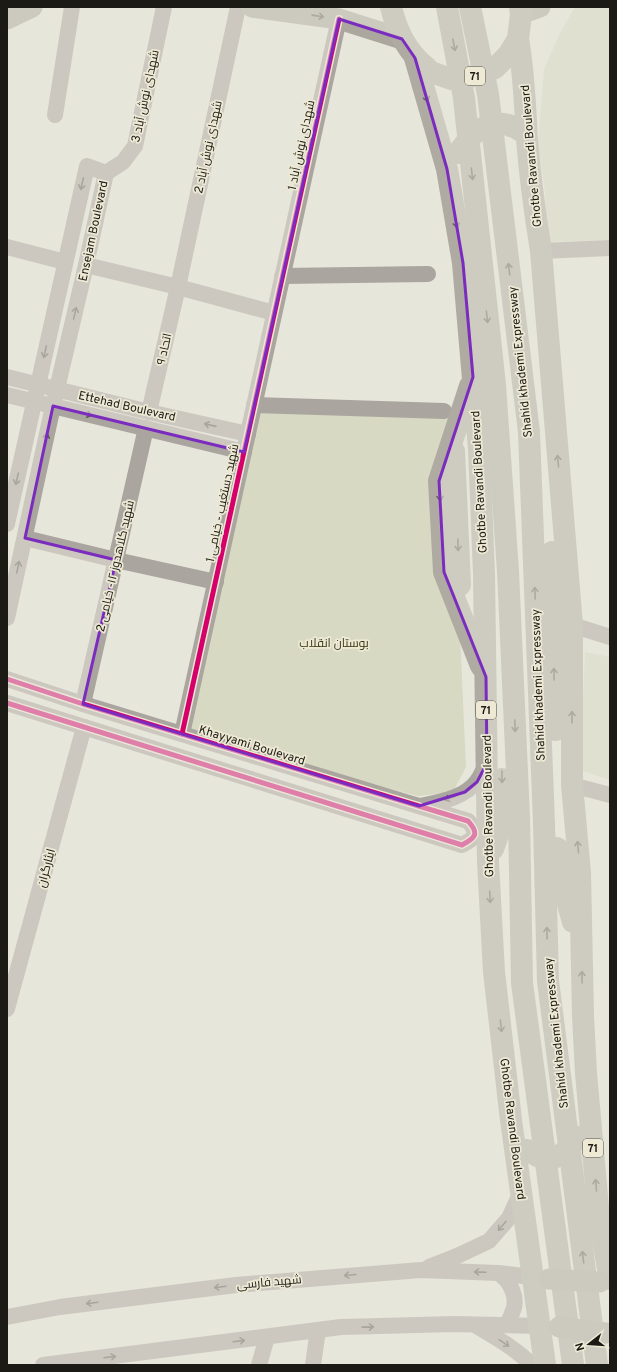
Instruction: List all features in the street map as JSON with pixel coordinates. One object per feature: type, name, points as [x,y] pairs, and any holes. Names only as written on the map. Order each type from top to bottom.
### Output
[{"type":"highway","name":"71","points":[[391,7],[393,19],[402,39],[416,58],[434,72],[451,79],[479,75],[494,68],[514,46],[527,9]]},
{"type":"highway","name":"Shahid khademi Expressway","points":[[447,7],[464,98],[495,385],[508,571],[516,762],[522,983],[573,1365]]},
{"type":"highway","name":"Shahid khademi Expressway","points":[[470,7],[488,94],[528,432],[544,824],[548,981],[597,1365]]},
{"type":"highway","name":"Ghotbe Ravandi Boulevard","points":[[514,46],[523,67],[524,135],[540,251],[572,625],[572,785],[580,873],[583,1016],[605,1224],[607,1281]]},
{"type":"highway","name":"Ghotbe Ravandi Boulevard","points":[[416,58],[452,161],[479,449],[484,574],[488,862],[494,972],[511,1120],[522,1192],[541,1278],[549,1326],[545,1365]]},
{"type":"highway","points":[[452,161],[466,141],[482,128],[502,123],[512,125],[524,135]]},
{"type":"highway","points":[[473,378],[454,436],[461,615],[486,677]]},
{"type":"highway","points":[[528,432],[550,490],[558,868],[581,948]]},
{"type":"highway","points":[[488,862],[503,821],[494,514],[500,459]]},
{"type":"highway","points":[[511,1120],[527,1150],[537,1157],[551,1159],[566,1151],[578,1137],[578,1117],[570,1042],[583,1016]]},
{"type":"main road","points":[[7,18],[32,7]]},
{"type":"main road","points":[[252,7],[339,19],[402,39]]},
{"type":"main road","points":[[541,1278],[607,1281]]},
{"type":"main road","points":[[549,1326],[608,1333]]},
{"type":"street","points":[[55,115],[72,7]]},
{"type":"street","name":"شهدای نوش آباد 3","points":[[106,173],[123,162],[136,146],[164,7]]},
{"type":"street","name":"شهدای نوش آباد 2","points":[[178,286],[238,7]]},
{"type":"street","name":"شهدای نوش آباد 1","points":[[282,276],[339,19]]},
{"type":"street","name":"Ensejam Boulevard","points":[[7,524],[86,166],[106,173],[7,618]]},
{"type":"street","points":[[7,247],[65,262]]},
{"type":"street","points":[[540,251],[610,248]]},
{"type":"street","points":[[86,265],[178,286],[274,313]]},
{"type":"street","points":[[282,276],[428,274]]},
{"type":"street","name":"شهید دستغیب - خیامی 1","points":[[182,734],[282,276]]},
{"type":"street","name":"اتحاد ۹","points":[[149,412],[178,286]]},
{"type":"street","name":"Ettehad Boulevard","points":[[7,377],[149,412],[248,434]]},
{"type":"street","name":"Ettehad Boulevard","points":[[7,395],[244,452]]},
{"type":"street","points":[[254,405],[444,411]]},
{"type":"street","name":"شهید کلاهدوز ۱۲- خیامی 2","points":[[83,704],[146,428]]},
{"type":"street","points":[[24,538],[216,582]]},
{"type":"street","points":[[572,625],[610,637]]},
{"type":"street","name":"Khayyami Boulevard","points":[[7,679],[83,704],[468,821],[474,827],[476,833],[473,839],[462,845],[84,728]]},
{"type":"street","points":[[7,703],[84,728]]},
{"type":"street","name":"ایثارگران","points":[[7,1009],[84,728]]},
{"type":"street","points":[[419,806],[447,800],[465,792],[477,782],[487,763]]},
{"type":"street","points":[[572,785],[610,795]]},
{"type":"street","points":[[421,1270],[457,1256],[489,1241],[509,1218],[522,1192]]},
{"type":"street","name":"شهید فارسی","points":[[7,1317],[60,1308],[236,1285],[421,1270],[498,1273],[541,1278]]},
{"type":"street","points":[[498,1273],[507,1281],[512,1289],[514,1297],[515,1305],[507,1325]]},
{"type":"street","points":[[475,1325],[517,1352],[532,1365]]},
{"type":"street","points":[[43,1365],[341,1327],[475,1325],[549,1326]]},
{"type":"street","points":[[313,1365],[318,1330]]},
{"type":"street","points":[[259,1365],[267,1337]]},
{"type":"highlighted area","points":[[339,19],[402,39],[415,58],[447,169],[463,263],[473,377],[439,481],[444,572],[486,677],[487,763],[477,782],[465,792],[419,806],[83,704],[116,560],[25,538],[53,406],[244,452]]},
{"type":"green space","points":[[575,7],[610,7],[610,240],[547,242],[545,193],[538,142],[544,69],[561,31]]},
{"type":"green space","name":"بوستان انقلاب","points":[[262,399],[450,412],[466,767],[453,792],[418,796],[182,734]]},
{"type":"green space","points":[[585,652],[610,657],[610,780],[580,770]]},
{"type":"cycle path","points":[[182,734],[339,19]]},
{"type":"cycle path","points":[[7,679],[83,704],[468,821],[472,825],[475,832],[473,838],[462,845],[7,703]]}]
